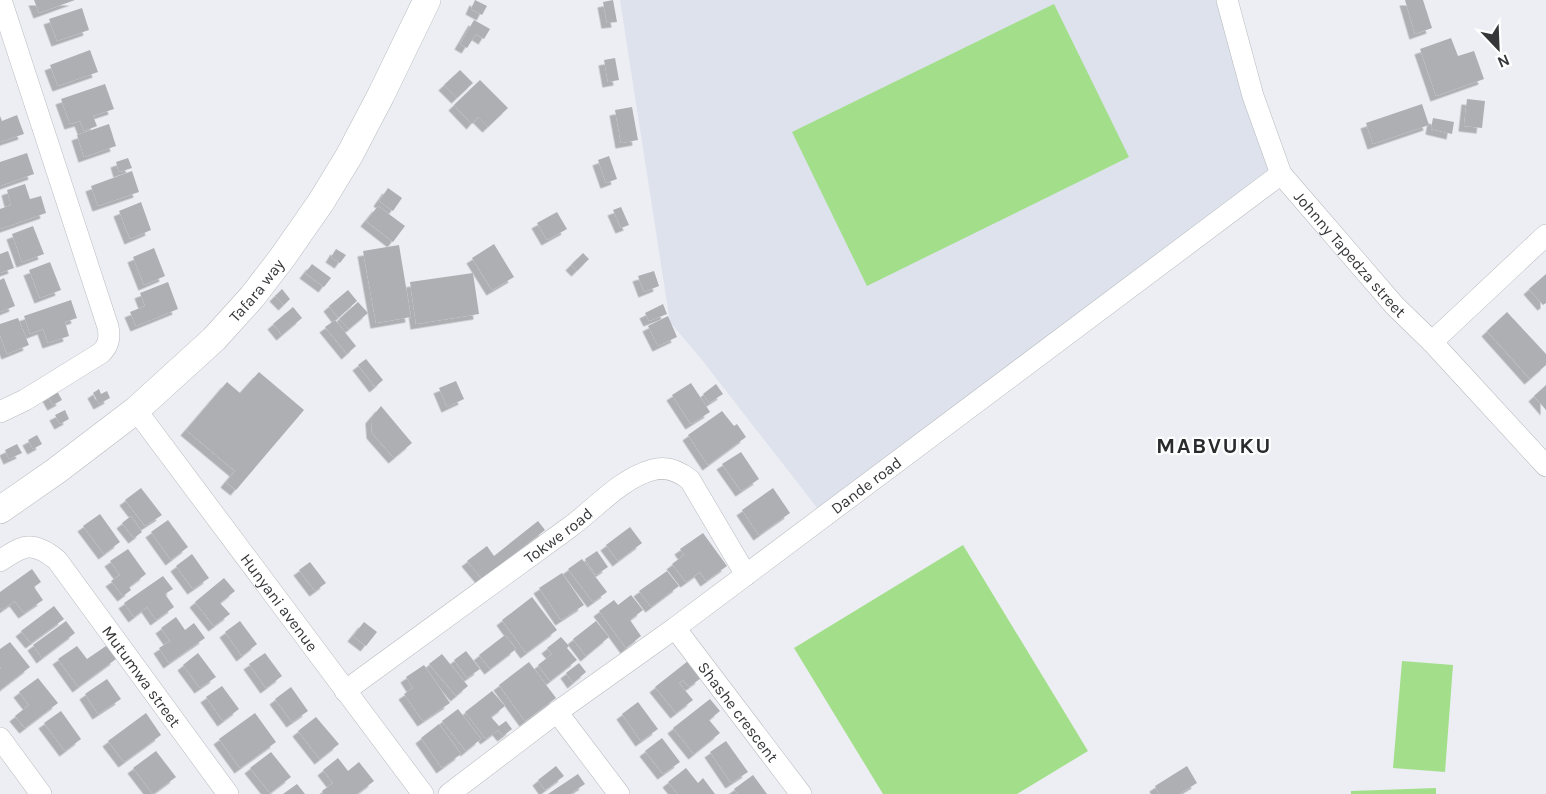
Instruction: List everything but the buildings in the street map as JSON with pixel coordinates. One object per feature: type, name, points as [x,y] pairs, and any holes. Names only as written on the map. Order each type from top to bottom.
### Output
[{"type":"street","points":[[0,412],[25,400],[100,353],[107,345],[109,335],[1,0]]},
{"type":"street","name":"Tafara way","points":[[0,510],[136,410],[214,339],[252,297],[321,202],[349,156],[427,0]]},
{"type":"street","name":"Johnny Tapedza street","points":[[1227,0],[1253,96],[1281,174],[1395,306],[1432,342],[1546,466]]},
{"type":"street","name":"Dande road","points":[[449,794],[557,712],[675,628],[1281,174]]},
{"type":"street","points":[[1432,342],[1546,235]]},
{"type":"street","name":"Hunyani avenue","points":[[136,410],[423,794]]},
{"type":"street","name":"Tokwe road","points":[[345,692],[619,488],[653,470],[677,471],[690,480],[746,575]]},
{"type":"street","name":"Mutumwa street","points":[[0,561],[18,549],[28,547],[48,552],[57,560],[228,794]]},
{"type":"street","name":"Shashe crescent","points":[[675,628],[801,794]]},
{"type":"street","points":[[557,712],[618,794]]},
{"type":"street","points":[[0,738],[41,794]]},
{"type":"shaded area","points":[[620,0],[1228,0],[1276,172],[818,509],[670,322]]},
{"type":"green space","points":[[1054,4],[1129,157],[867,286],[792,132]]},
{"type":"green space","points":[[963,545],[1088,751],[1017,794],[883,794],[794,648]]},
{"type":"green space","points":[[1402,661],[1453,665],[1445,772],[1393,768]]},
{"type":"green space","points":[[1436,788],[1436,794],[1351,794],[1351,791]]},
{"type":"district","name":"MABVUKU","points":[[1214,446]]}]
